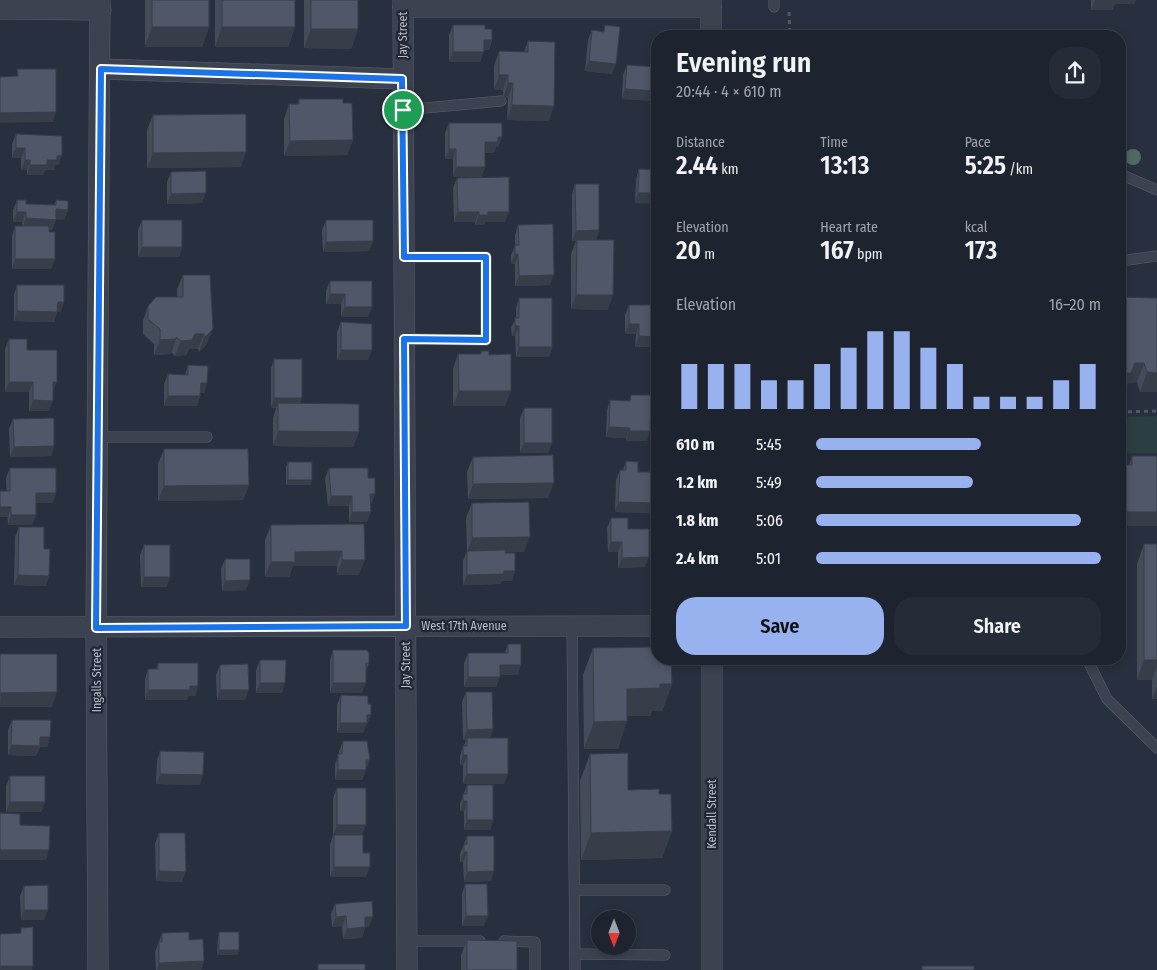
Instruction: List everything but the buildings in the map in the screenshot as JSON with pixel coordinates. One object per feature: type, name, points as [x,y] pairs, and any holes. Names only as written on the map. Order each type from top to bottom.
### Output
[{"type":"street","points":[[403,3],[711,4],[711,30]]},
{"type":"street","name":"Jay Street","points":[[403,3],[407,970]]},
{"type":"street","points":[[0,10],[100,5]]},
{"type":"street","name":"Ingalls Street","points":[[98,970],[96,628],[100,5]]},
{"type":"street","points":[[101,69],[402,79]]},
{"type":"street","name":"West 17th Avenue","points":[[0,627],[651,626]]},
{"type":"street","name":"Kendall Street","points":[[712,665],[712,970]]},
{"type":"lane","points":[[403,110],[501,101]]},
{"type":"lane","points":[[1126,177],[1157,190]]},
{"type":"lane","points":[[1126,260],[1157,256]]},
{"type":"lane","points":[[404,257],[486,257],[486,340],[404,339]]},
{"type":"lane","points":[[98,437],[207,437]]},
{"type":"lane","points":[[572,626],[575,970]]},
{"type":"lane","points":[[1091,665],[1107,699],[1157,748]]},
{"type":"lane","points":[[574,890],[665,890]]},
{"type":"lane","points":[[407,941],[535,942],[535,970]]},
{"type":"lane","points":[[575,954],[664,955]]},
{"type":"path","points":[[789,7],[790,30]]},
{"type":"path","points":[[1126,412],[1157,411]]},
{"type":"shaded area","points":[[1157,416],[1157,453],[1126,453],[1126,417]]},
{"type":"route","points":[[101,69],[402,79],[403,110],[404,257],[486,257],[486,340],[404,339],[406,626],[96,628],[101,69]]}]
